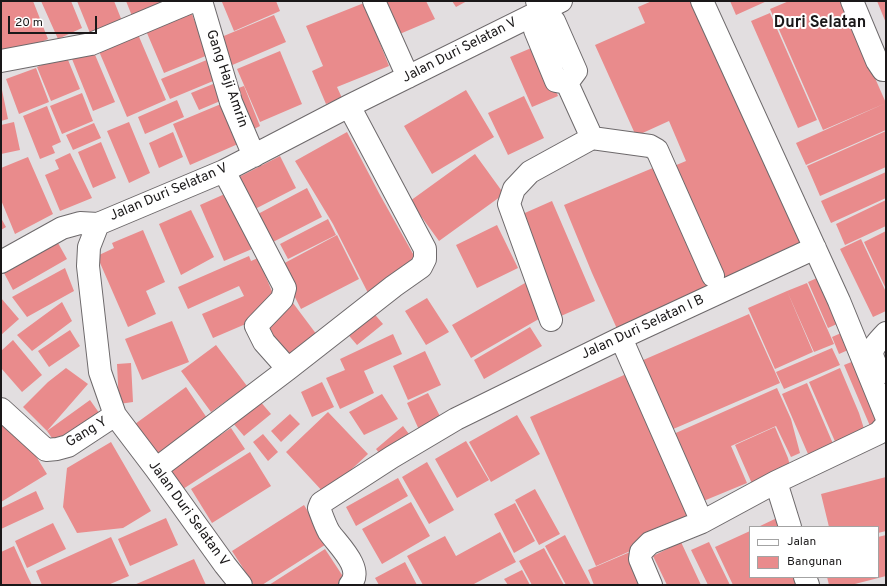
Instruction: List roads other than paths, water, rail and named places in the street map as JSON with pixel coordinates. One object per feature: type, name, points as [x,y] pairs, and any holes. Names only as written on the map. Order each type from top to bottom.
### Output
[{"type":"street","points":[[1,61],[91,44],[193,1]]},
{"type":"street","name":"Gang Haji Amrin","points":[[201,1],[231,102],[254,156]]},
{"type":"street","points":[[374,1],[408,77]]},
{"type":"street","name":"Jalan Duri Selatan V","points":[[241,585],[115,415],[100,372],[88,266],[89,248],[98,224],[224,171],[408,77],[539,6],[561,1]]},
{"type":"street","points":[[702,1],[839,301],[886,416]]},
{"type":"street","points":[[718,1],[776,132]]},
{"type":"street","points":[[852,1],[877,61],[883,70],[886,70]]},
{"type":"street","points":[[539,6],[534,30],[556,81],[567,83],[592,138]]},
{"type":"street","points":[[156,469],[421,267],[425,259],[425,249],[349,106]]},
{"type":"street","points":[[551,320],[508,204],[514,189],[530,172],[592,138],[650,146],[657,150],[713,276]]},
{"type":"street","points":[[224,171],[285,288],[282,299],[256,326],[264,342],[288,369]]},
{"type":"street","points":[[1,262],[62,228],[80,223],[98,224]]},
{"type":"street","name":"Jalan Duri Selatan I B","points":[[350,585],[354,580],[355,573],[352,563],[328,530],[319,508],[321,503],[392,457],[456,419],[621,338],[815,248]]},
{"type":"street","points":[[886,333],[874,346],[872,358],[886,386]]},
{"type":"street","points":[[621,338],[702,522]]},
{"type":"street","name":"Gang Y","points":[[1,410],[46,450],[68,446],[115,415]]},
{"type":"street","points":[[651,585],[640,559],[641,552],[650,544],[702,522],[776,482],[879,433],[886,425]]},
{"type":"street","points":[[776,482],[790,526]]},
{"type":"district","name":"Duri Selatan","points":[[820,24]]}]
